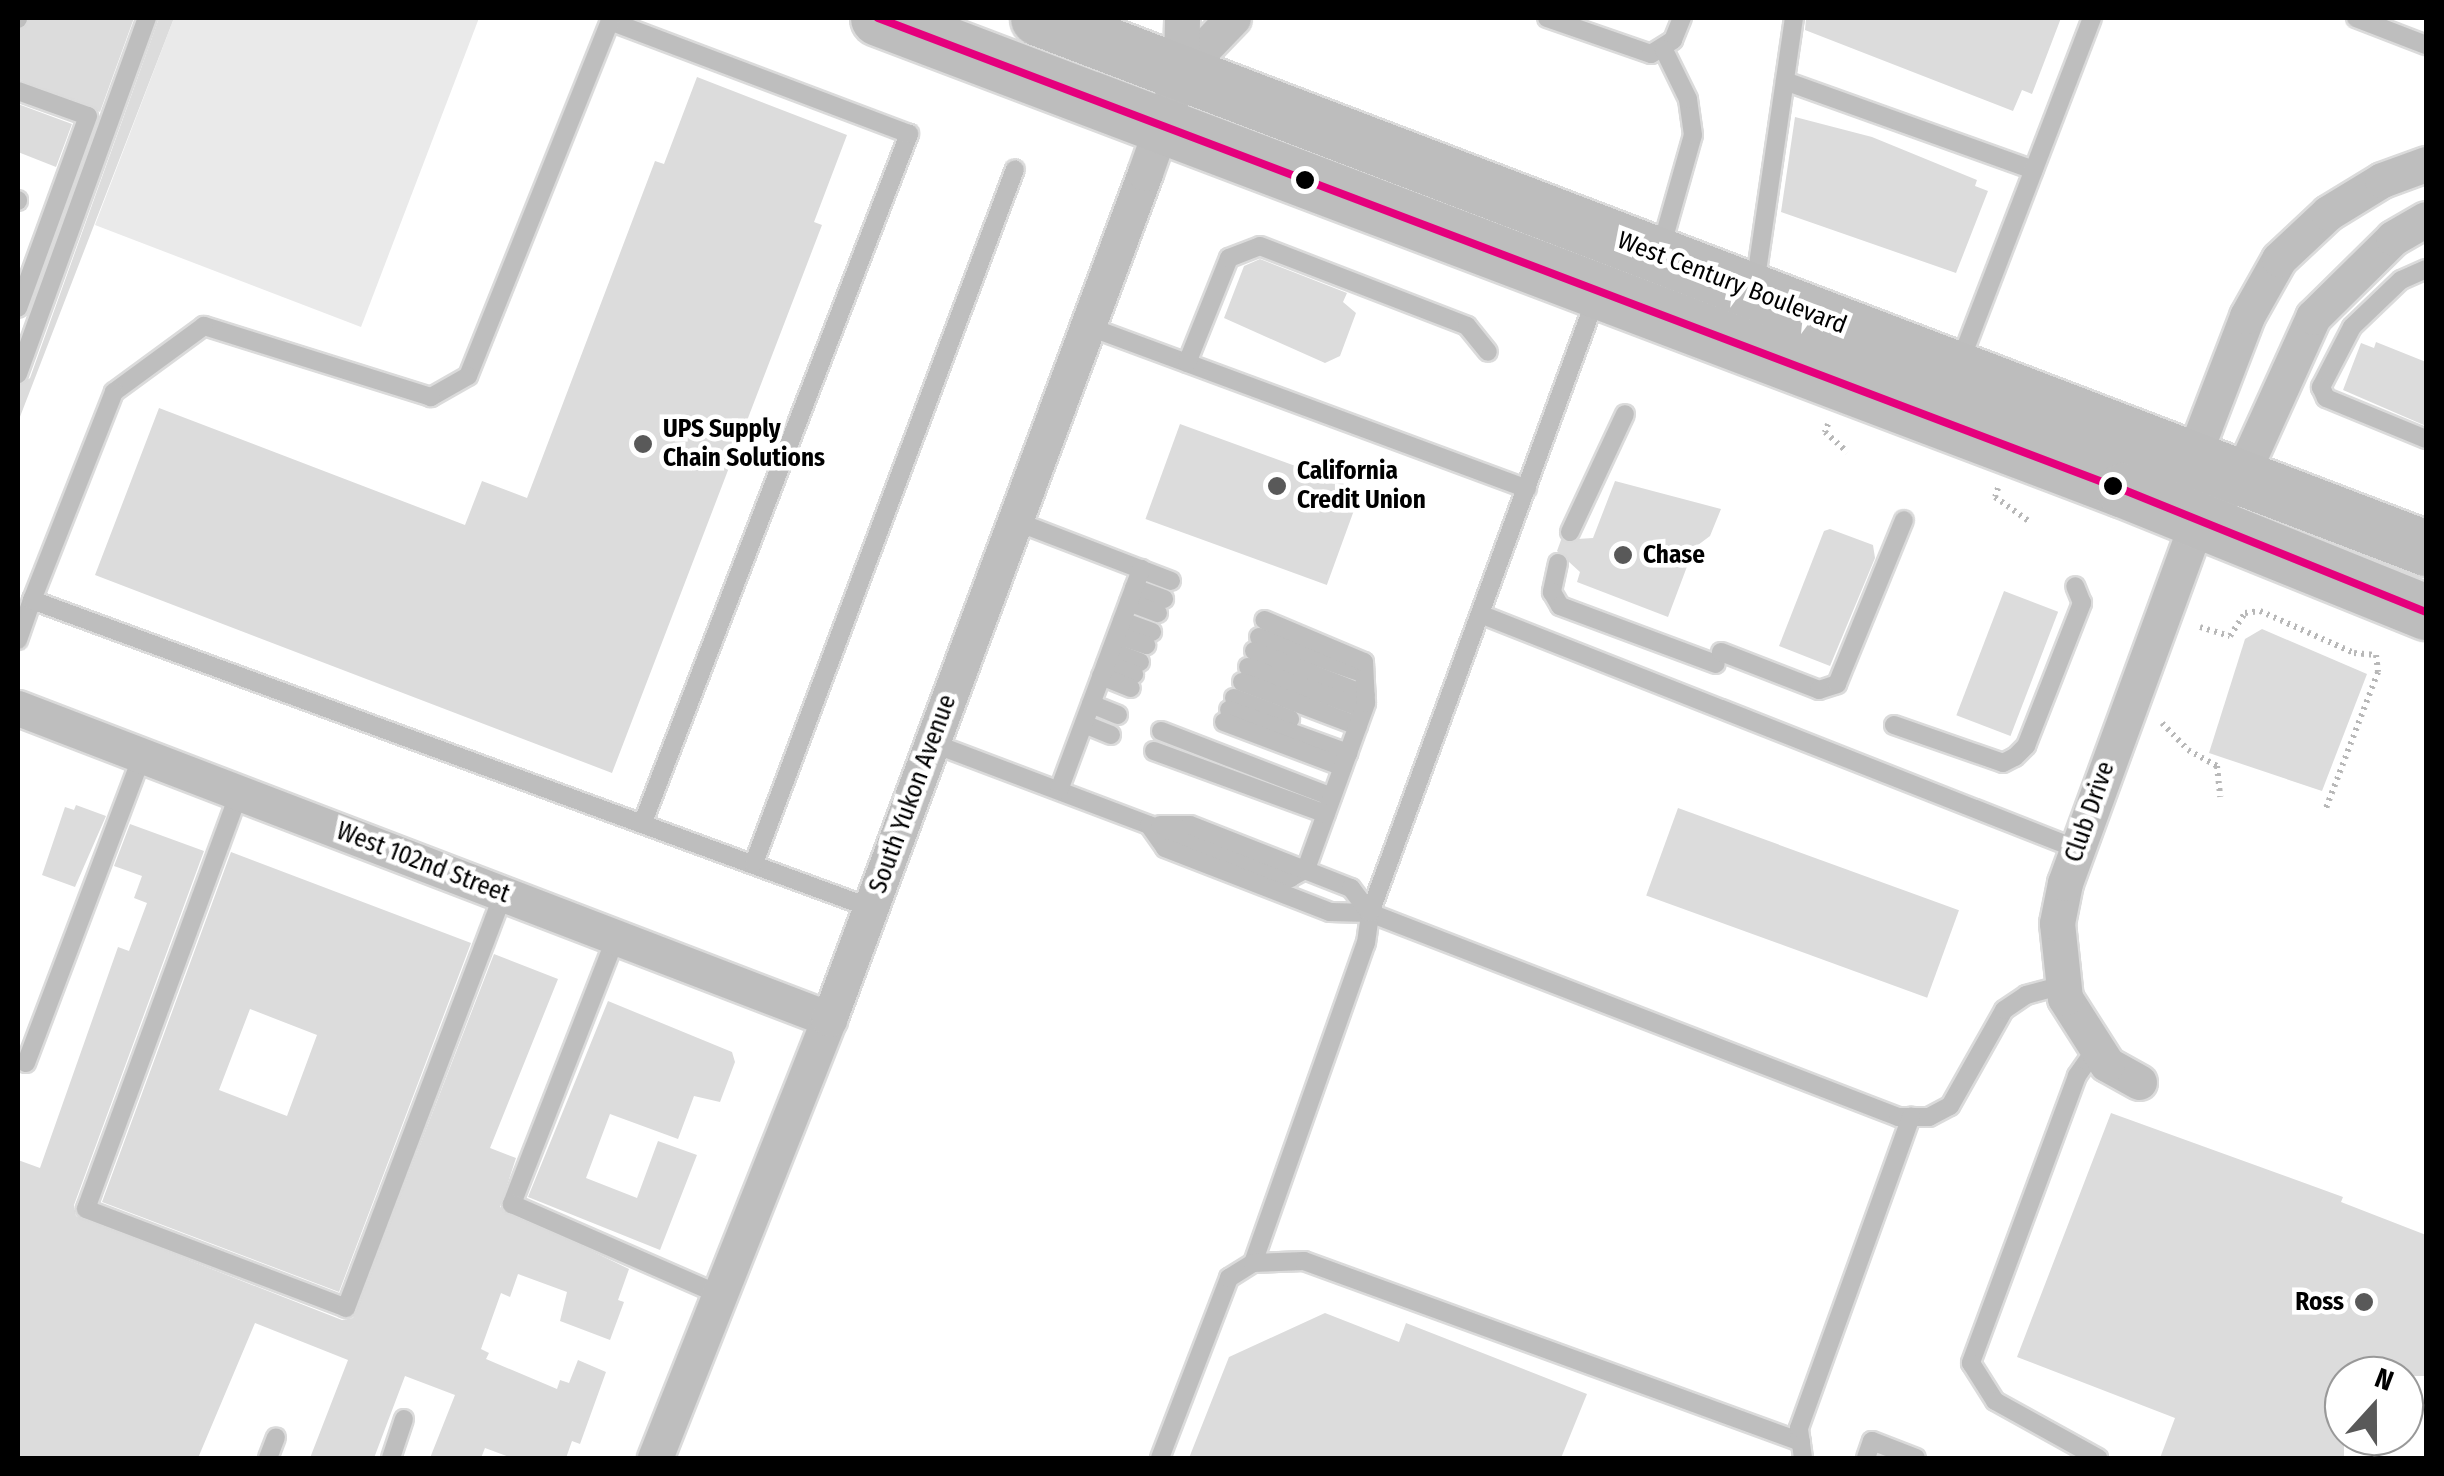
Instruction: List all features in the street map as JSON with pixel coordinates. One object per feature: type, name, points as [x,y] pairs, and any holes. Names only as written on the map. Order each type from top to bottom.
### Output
[{"type":"main road","points":[[878,18],[1599,290],[2426,612]]},
{"type":"main road","name":"West Century Boulevard","points":[[1038,18],[2426,548]]},
{"type":"street","points":[[1182,18],[1182,72]]},
{"type":"street","points":[[1182,72],[1233,18]]},
{"type":"street","name":"South Yukon Avenue","points":[[654,1458],[829,1019],[1182,72]]},
{"type":"street","name":"Club Drive","points":[[2139,1082],[2095,1050],[2064,985],[2056,923],[2077,849],[2217,467],[2247,316],[2279,259],[2328,213],[2382,180],[2426,164]]},
{"type":"street","name":"Club Drive","points":[[2197,523],[2217,467],[2313,318],[2382,248],[2426,218]]},
{"type":"street","name":"West 102nd Street","points":[[18,708],[829,1019]]},
{"type":"lane","points":[[18,374],[147,18]]},
{"type":"lane","points":[[1547,18],[1636,52],[1664,50]]},
{"type":"lane","points":[[1664,50],[1682,18]]},
{"type":"lane","points":[[1754,291],[1794,18]]},
{"type":"lane","points":[[1958,368],[2092,18]]},
{"type":"lane","points":[[2356,18],[2426,45]]},
{"type":"lane","points":[[18,640],[114,392],[204,326],[431,398],[468,376],[610,21],[908,134],[643,822]]},
{"type":"lane","points":[[1658,255],[1692,154],[1688,99],[1664,50]]},
{"type":"lane","points":[[1785,81],[2034,170]]},
{"type":"lane","points":[[18,91],[88,116],[18,308]]},
{"type":"lane","points":[[754,862],[1016,169]]},
{"type":"lane","points":[[1187,363],[1229,258],[1260,246],[1467,326],[1488,352]]},
{"type":"lane","points":[[2426,268],[2401,280],[2352,327],[2321,387],[2326,398],[2426,439]]},
{"type":"lane","points":[[1253,1263],[1366,944],[1370,913],[1599,290]]},
{"type":"lane","points":[[1087,326],[1527,489]]},
{"type":"lane","points":[[1570,532],[1625,414]]},
{"type":"lane","points":[[1558,562],[1552,592],[1560,606],[1819,690],[1837,684],[1904,520]]},
{"type":"lane","points":[[1015,521],[1171,581]]},
{"type":"lane","points":[[1059,790],[1142,569]]},
{"type":"lane","points":[[1894,726],[2003,762],[2015,757],[2026,746],[2082,603],[2076,586]]},
{"type":"lane","points":[[1132,595],[1161,606]]},
{"type":"lane","points":[[32,600],[871,908]]},
{"type":"lane","points":[[1480,614],[2077,849]]},
{"type":"lane","points":[[1111,649],[1141,660]]},
{"type":"lane","points":[[1111,649],[1141,660]]},
{"type":"lane","points":[[1111,649],[1141,660]]},
{"type":"lane","points":[[1244,673],[1364,674],[1355,732],[1306,870]]},
{"type":"lane","points":[[1244,673],[1355,732]]},
{"type":"lane","points":[[1244,673],[1355,732]]},
{"type":"lane","points":[[1244,673],[1355,732]]},
{"type":"lane","points":[[1091,704],[1118,715]]},
{"type":"lane","points":[[1084,724],[1111,735]]},
{"type":"lane","points":[[1161,732],[1329,806]]},
{"type":"lane","points":[[932,743],[1149,825],[1190,824],[1351,888],[1370,913]]},
{"type":"lane","points":[[1154,750],[1329,806]]},
{"type":"lane","points":[[26,1062],[142,756]]},
{"type":"lane","points":[[239,793],[86,1209],[234,1266],[346,1308],[503,894]]},
{"type":"lane","points":[[1149,825],[1165,848],[1330,912],[1370,913],[1898,1118],[1950,1106],[2004,1010],[2026,995],[2064,985]]},
{"type":"lane","points":[[616,938],[512,1204],[720,1295]]},
{"type":"lane","points":[[2095,1050],[2078,1076],[1971,1362],[1995,1400],[2098,1458]]},
{"type":"lane","points":[[1160,1458],[1229,1278],[1253,1263],[1304,1261],[1802,1450],[1799,1428],[1911,1117]]},
{"type":"lane","points":[[391,1458],[404,1419]]},
{"type":"lane","points":[[268,1458],[276,1438]]},
{"type":"lane","points":[[1866,1458],[1872,1441],[1916,1458]]},
{"type":"path","points":[[1828,424],[1825,432],[1846,452]]},
{"type":"path","points":[[1998,488],[1995,497],[2030,522]]},
{"type":"path","points":[[2200,627],[2230,636],[2245,613],[2260,612],[2354,653],[2376,655],[2378,672],[2326,808]]},
{"type":"path","points":[[2162,724],[2188,750],[2217,766],[2220,796]]},
{"type":"shaded area","points":[[174,18],[479,18],[361,327],[95,225]]},
{"type":"building","points":[[30,18],[134,18],[100,112],[18,79],[18,31]]},
{"type":"building","points":[[159,18],[174,18],[18,422],[18,386],[30,378]]},
{"type":"building","points":[[1806,18],[2061,18],[2032,94],[2022,90],[2013,111],[1805,30]]},
{"type":"building","name":"UPS Supply Chain Solutions","points":[[697,77],[847,135],[814,222],[822,225],[612,773],[95,575],[159,408],[465,525],[482,481],[527,498],[655,161],[664,164]]},
{"type":"building","points":[[18,104],[72,124],[56,167],[18,152]]},
{"type":"building","points":[[1795,117],[1872,137],[1977,180],[1975,186],[1988,191],[1956,273],[1781,212]]},
{"type":"building","points":[[1260,259],[1347,293],[1343,302],[1356,313],[1340,356],[1325,363],[1224,318],[1244,266]]},
{"type":"building","points":[[2376,342],[2426,362],[2426,426],[2343,390],[2361,343],[2374,348]]},
{"type":"building","points":[[1180,424],[1361,490],[1327,585],[1145,519]]},
{"type":"building","name":"Chase","points":[[1615,481],[1721,509],[1710,536],[1694,548],[1668,617],[1577,582],[1580,572],[1557,551],[1561,540],[1593,538]]},
{"type":"building","points":[[1830,529],[1873,545],[1875,558],[1830,666],[1779,646],[1824,531]]},
{"type":"building","points":[[2004,591],[2058,612],[2010,736],[1956,715]]},
{"type":"building","points":[[2262,629],[2367,674],[2322,791],[2209,753],[2245,639]]},
{"type":"building","points":[[76,805],[106,816],[75,887],[42,875],[65,807],[74,810]]},
{"type":"building","points":[[1678,808],[1959,910],[1927,998],[1646,895]]},
{"type":"building","points":[[130,824],[204,851],[74,1205],[76,1216],[342,1320],[353,1318],[494,954],[558,979],[490,1148],[516,1158],[500,1207],[629,1269],[618,1300],[624,1302],[610,1340],[560,1321],[567,1292],[518,1274],[510,1297],[501,1293],[481,1349],[489,1353],[486,1359],[557,1389],[560,1380],[569,1383],[578,1360],[606,1372],[580,1444],[572,1441],[566,1458],[512,1458],[485,1448],[481,1458],[430,1458],[455,1395],[405,1376],[374,1458],[310,1458],[348,1360],[255,1323],[198,1458],[18,1458],[18,1160],[40,1168],[118,947],[129,951],[147,903],[134,898],[142,876],[114,866]]},
{"type":"building","points":[[231,852],[471,943],[339,1292],[102,1202]],"holes":[[[250,1009],[317,1035],[287,1116],[219,1090]]]},
{"type":"building","points":[[608,1001],[732,1052],[735,1062],[720,1102],[694,1096],[678,1139],[610,1114],[586,1178],[637,1198],[658,1141],[697,1155],[660,1250],[528,1197]]},
{"type":"building","points":[[2111,1113],[2343,1197],[2341,1202],[2426,1235],[2426,1376],[2424,1356],[2324,1356],[2324,1456],[2344,1458],[2160,1458],[2175,1418],[2017,1357]]},
{"type":"building","points":[[1325,1313],[1399,1342],[1406,1323],[1587,1394],[1561,1458],[1189,1458],[1229,1357]]},
{"type":"transit line","points":[[878,18],[2124,490],[2426,612]]},
{"type":"place","name":"UPS Supply Chain Solutions","points":[[643,444]]},
{"type":"place","name":"California Credit Union","points":[[1277,486]]},
{"type":"place","name":"Chase","points":[[1623,555]]},
{"type":"place","name":"Ross","points":[[2364,1302]]}]
